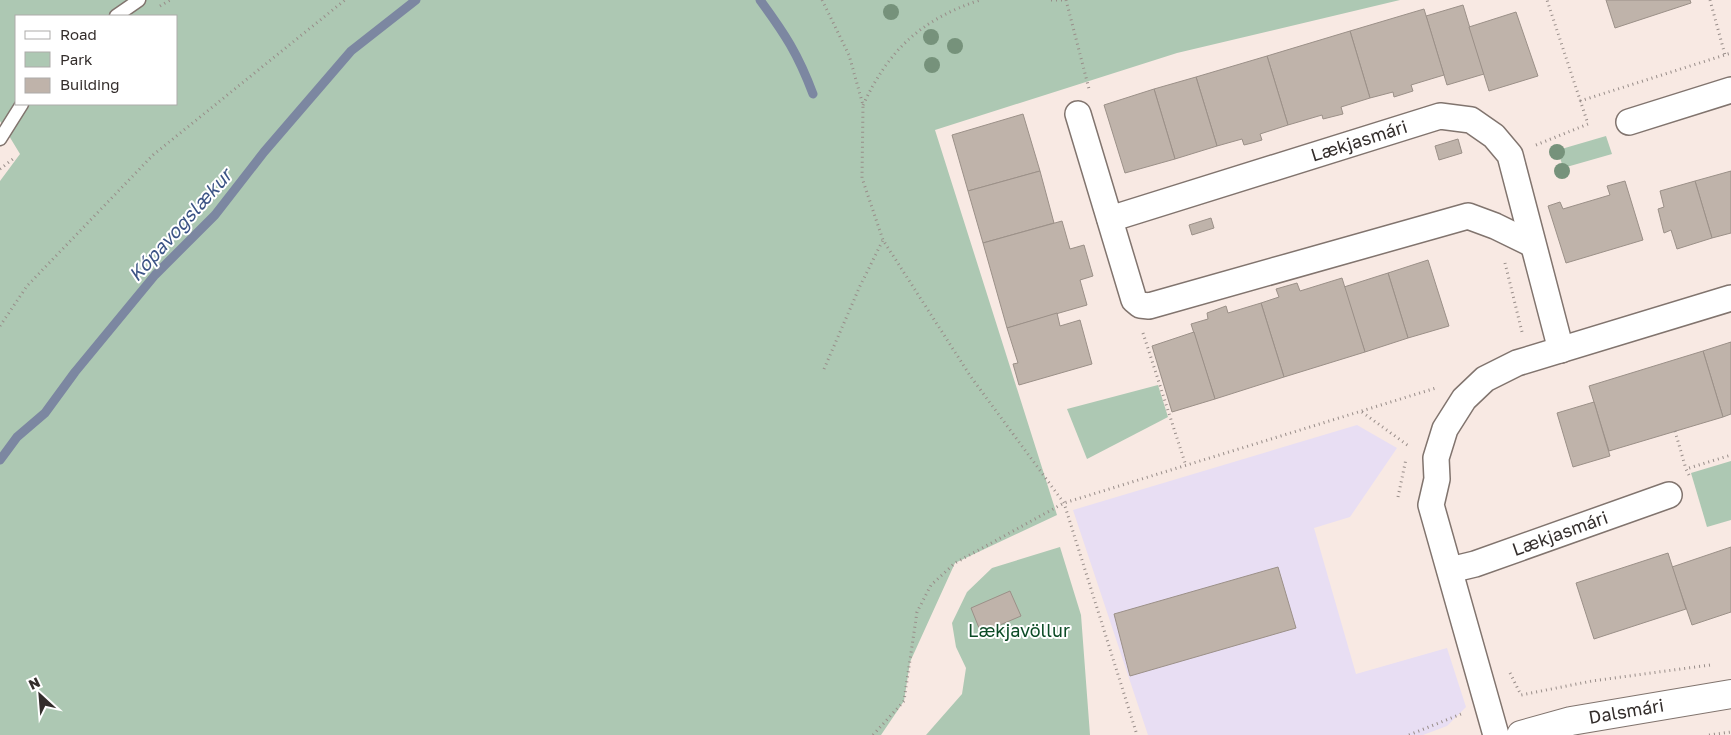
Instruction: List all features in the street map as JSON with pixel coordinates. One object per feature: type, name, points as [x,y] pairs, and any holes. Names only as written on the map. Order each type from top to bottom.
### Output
[{"type":"street","points":[[1629,122],[1731,90]]},
{"type":"street","points":[[1078,114],[1134,300],[1140,305],[1149,306],[1468,216],[1495,226],[1532,244]]},
{"type":"street","name":"Lækjasmári","points":[[1110,219],[1440,116],[1471,120],[1494,136],[1510,155],[1560,350]]},
{"type":"street","points":[[1496,735],[1432,504],[1437,479],[1436,458],[1445,429],[1464,399],[1485,379],[1517,363],[1731,298]]},
{"type":"street","name":"Lækjasmári","points":[[1450,570],[1475,564],[1669,495]]},
{"type":"street","name":"Dalsmári","points":[[1522,735],[1571,721],[1731,694]]},
{"type":"lane","points":[[117,15],[139,0]]},
{"type":"lane","points":[[0,139],[21,105]]},
{"type":"path","points":[[0,326],[27,286],[153,155],[345,0]]},
{"type":"path","points":[[822,0],[849,55],[863,106],[862,178],[883,240],[977,384],[1064,503],[1137,735]]},
{"type":"path","points":[[863,106],[877,76],[898,48],[927,25],[964,5],[980,0]]},
{"type":"path","points":[[1051,0],[1066,0]]},
{"type":"path","points":[[1510,155],[1588,124],[1547,0]]},
{"type":"path","points":[[1710,0],[1725,55]]},
{"type":"path","points":[[1580,101],[1731,53]]},
{"type":"path","points":[[1495,226],[1522,334]]},
{"type":"path","points":[[824,369],[860,286],[883,240]]},
{"type":"path","points":[[1140,305],[1142,328],[1186,466]]},
{"type":"path","points":[[873,735],[904,701],[917,612],[931,585],[955,563],[1064,503],[1439,387]]},
{"type":"path","points":[[1361,412],[1410,447]]},
{"type":"path","points":[[1675,431],[1686,469]]},
{"type":"path","points":[[1521,696],[1592,681],[1712,665]]},
{"type":"path","points":[[1410,735],[1462,714]]},
{"type":"path","points":[[1709,735],[1731,732]]},
{"type":"shaded area","points":[[1357,425],[1397,448],[1350,517],[1314,528],[1356,674],[1447,648],[1466,707],[1447,726],[1423,735],[1148,735],[1073,510]]},
{"type":"green space","points":[[0,0],[1400,0],[1177,53],[935,130],[1057,515],[955,563],[910,662],[904,701],[881,735],[0,735],[0,181],[20,154],[0,121]]},
{"type":"green space","points":[[1606,136],[1612,154],[1563,168],[1558,150]]},
{"type":"green space","points":[[1158,385],[1168,417],[1087,459],[1067,409]]},
{"type":"green space","points":[[1731,461],[1731,520],[1707,527],[1691,473]]},
{"type":"green space","name":"Lækjavöllur","points":[[1060,547],[1081,615],[1090,735],[926,735],[962,694],[966,668],[956,647],[952,623],[967,592],[992,568]]},
{"type":"building","points":[[1606,0],[1690,0],[1691,3],[1615,28]]},
{"type":"building","points":[[1463,5],[1484,74],[1447,85],[1426,16]]},
{"type":"building","points":[[1424,9],[1444,75],[1411,85],[1413,91],[1394,97],[1393,92],[1370,98],[1350,31]]},
{"type":"building","points":[[1516,12],[1538,76],[1489,91],[1469,27]]},
{"type":"building","points":[[1350,31],[1370,98],[1341,107],[1343,114],[1323,119],[1322,115],[1288,125],[1267,56]]},
{"type":"building","points":[[1267,56],[1288,125],[1260,134],[1262,140],[1252,143],[1244,145],[1242,139],[1217,146],[1196,77]]},
{"type":"building","points":[[1196,77],[1217,146],[1175,159],[1154,89]]},
{"type":"building","points":[[1154,89],[1175,159],[1125,173],[1104,105]]},
{"type":"building","points":[[1023,114],[1040,171],[968,191],[952,135]]},
{"type":"building","points":[[1458,139],[1462,153],[1439,160],[1435,146]]},
{"type":"building","points":[[1040,171],[1054,223],[983,243],[968,191]]},
{"type":"building","points":[[1731,171],[1731,233],[1712,238],[1695,181]]},
{"type":"building","points":[[1625,181],[1643,240],[1566,263],[1548,206],[1560,202],[1563,209],[1610,195],[1607,186]]},
{"type":"building","points":[[1695,181],[1712,238],[1677,249],[1671,230],[1664,233],[1658,209],[1664,207],[1660,191]]},
{"type":"building","points":[[1211,218],[1214,228],[1192,235],[1189,225]]},
{"type":"building","points":[[1062,221],[1070,249],[1084,245],[1093,276],[1080,280],[1087,305],[1007,328],[983,243]]},
{"type":"building","points":[[1428,260],[1449,326],[1408,338],[1388,273]]},
{"type":"building","points":[[1388,273],[1408,338],[1365,352],[1344,287]]},
{"type":"building","points":[[1342,278],[1365,352],[1284,377],[1261,303],[1279,297],[1276,289],[1297,283],[1300,291]]},
{"type":"building","points":[[1261,303],[1284,377],[1215,399],[1191,324],[1208,319],[1207,313],[1226,306],[1228,313]]},
{"type":"building","points":[[1057,313],[1060,326],[1080,320],[1092,364],[1019,385],[1013,364],[1018,363],[1007,328]]},
{"type":"building","points":[[1194,332],[1215,399],[1172,412],[1152,346]]},
{"type":"building","points":[[1731,342],[1731,414],[1723,417],[1703,351]]},
{"type":"building","points":[[1703,351],[1723,417],[1609,451],[1589,386]]},
{"type":"building","points":[[1594,402],[1610,456],[1573,467],[1557,413]]},
{"type":"building","points":[[1731,547],[1731,612],[1692,625],[1672,567]]},
{"type":"building","points":[[1668,553],[1686,609],[1594,639],[1576,583]]},
{"type":"building","points":[[1278,567],[1296,628],[1130,676],[1114,614]]},
{"type":"building","points":[[1010,591],[1021,616],[981,633],[971,608]]},
{"type":"waterway","name":"Kópavogslækur","points":[[0,460],[17,437],[45,413],[75,372],[155,275],[215,215],[264,152],[351,51],[416,0]]},
{"type":"waterway","points":[[760,0],[790,45],[802,67],[813,94]]}]
